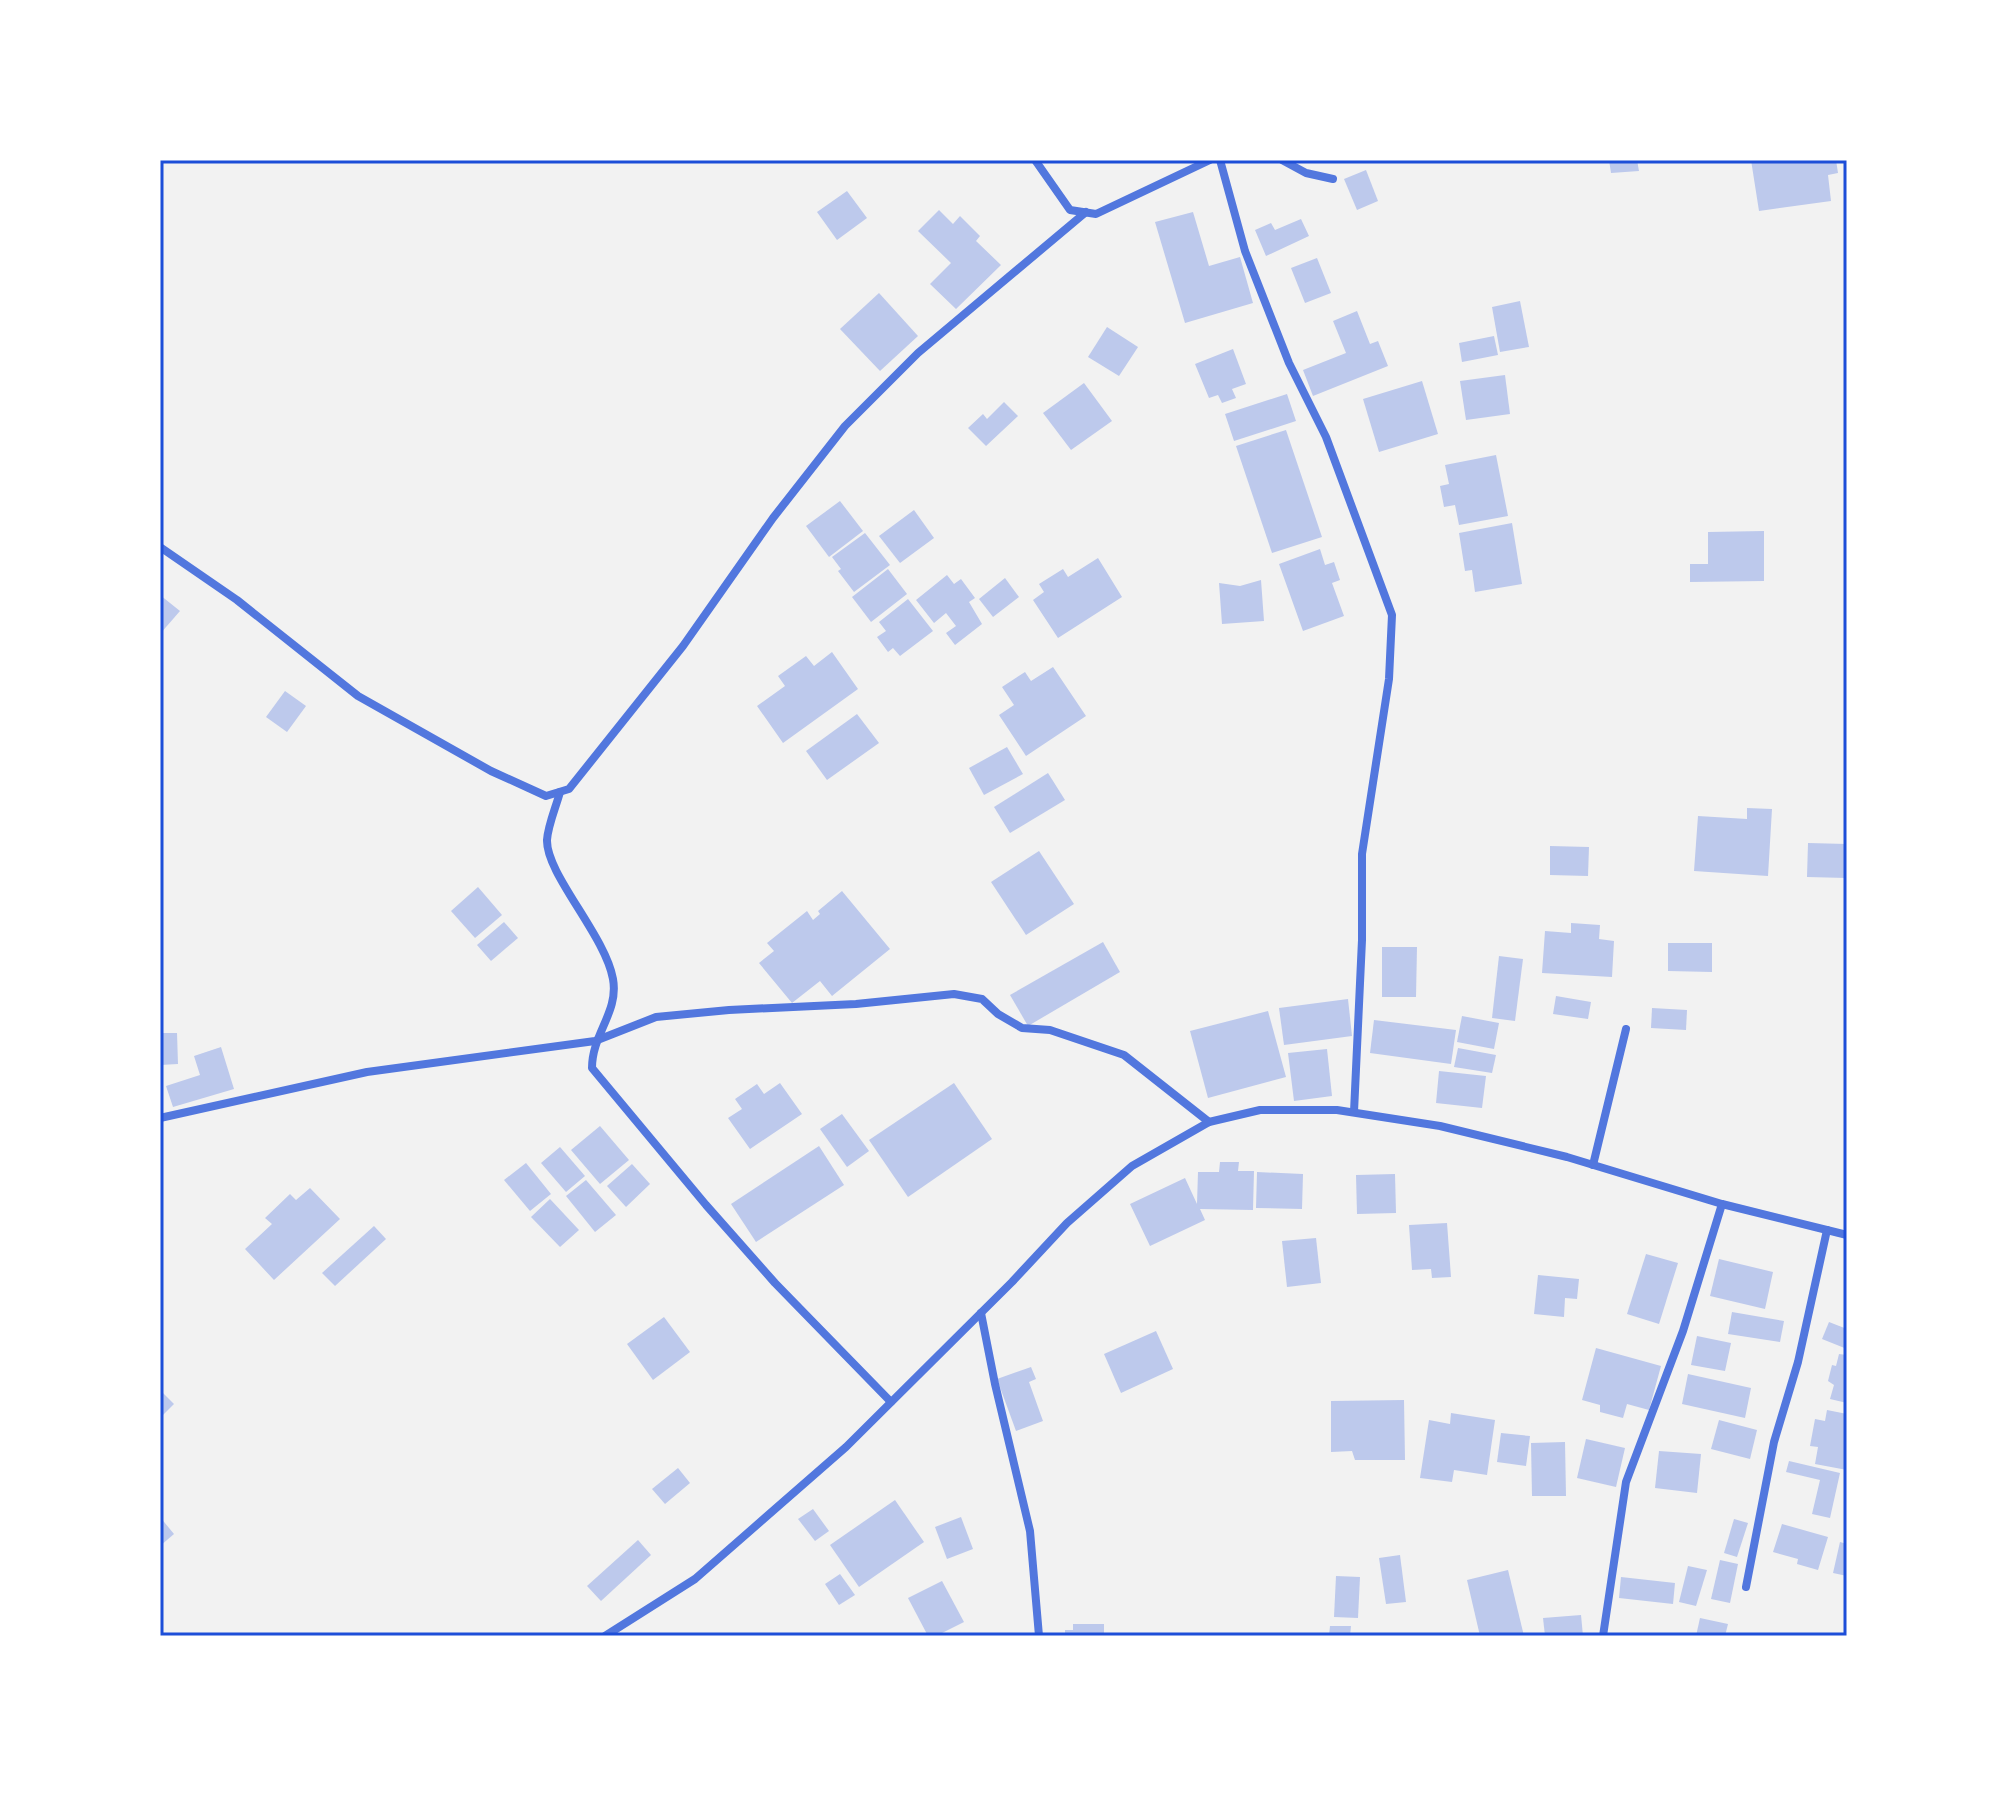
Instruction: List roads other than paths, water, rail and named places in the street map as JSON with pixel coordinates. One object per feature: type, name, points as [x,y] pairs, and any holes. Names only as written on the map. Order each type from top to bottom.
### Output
[{"type":"street","points":[[1035,160],[1070,210],[1096,214],[1210,160]]},
{"type":"street","points":[[1220,160],[1245,251],[1289,363],[1326,437],[1392,615],[1389,679],[1362,854],[1360,1016],[1354,1112]]},
{"type":"street","points":[[1282,160],[1306,173],[1333,179]]},
{"type":"street","points":[[160,547],[237,600],[358,696],[491,771],[546,796],[569,789],[683,646],[773,518],[845,426],[918,353],[1086,212]]},
{"type":"street","points":[[560,792],[547,841],[553,862],[603,948],[613,979],[614,1001],[595,1041],[592,1068],[775,1283],[891,1402]]},
{"type":"street","points":[[160,1118],[367,1072],[595,1041],[656,1017],[856,1004],[954,994],[982,999],[998,1014],[1022,1028],[1050,1030],[1124,1055],[1209,1122]]},
{"type":"street","points":[[1593,1165],[1626,1029]]},
{"type":"street","points":[[605,1636],[695,1579],[846,1447],[1067,1223],[1132,1166],[1209,1122],[1260,1110],[1354,1112],[1440,1126],[1847,1235]]},
{"type":"street","points":[[1603,1636],[1626,1482],[1683,1331],[1722,1204]]},
{"type":"street","points":[[1746,1587],[1774,1442],[1798,1362],[1827,1230]]},
{"type":"street","points":[[981,1313],[1030,1531],[1039,1636]]}]
